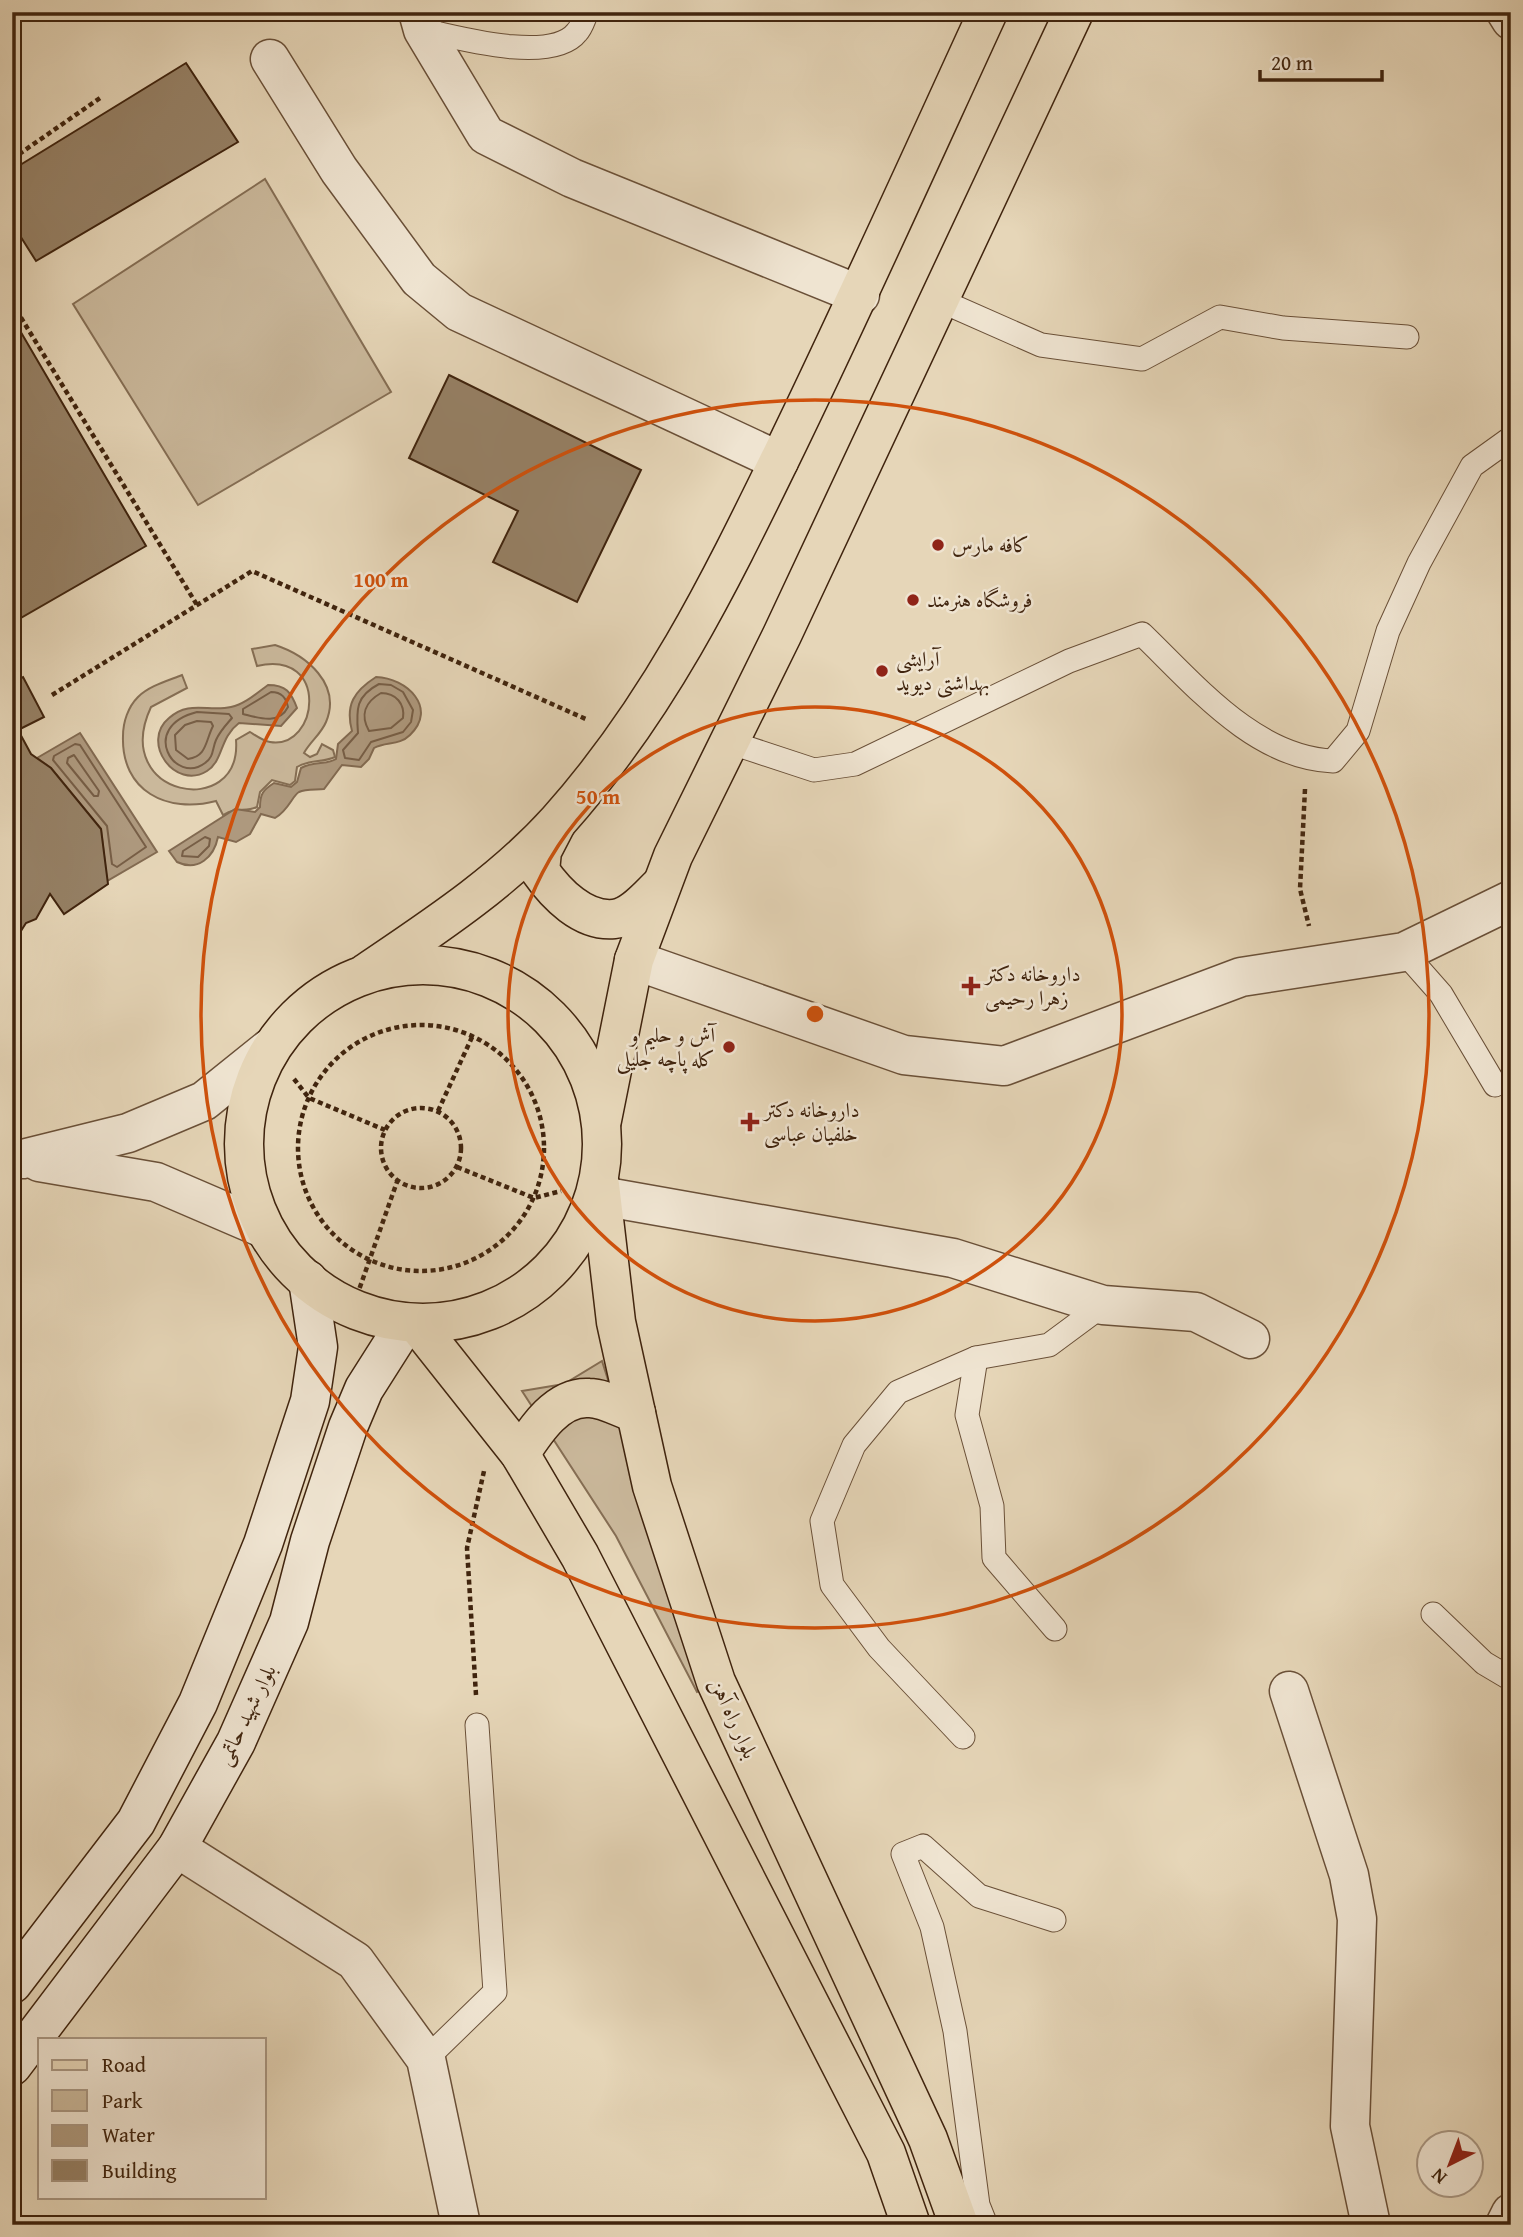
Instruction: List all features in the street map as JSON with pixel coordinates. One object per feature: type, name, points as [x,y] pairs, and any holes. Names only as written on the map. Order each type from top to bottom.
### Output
[{"type":"main road","points":[[601,1120],[634,960],[663,883],[1074,12]]},
{"type":"main road","points":[[366,973],[418,964],[470,970],[518,991],[558,1026],[587,1069],[601,1120],[604,1151],[600,1189],[576,1241],[534,1286],[479,1315],[411,1325],[352,1310],[308,1280],[288,1262],[264,1228],[244,1168],[247,1105],[270,1048],[312,1002],[366,973],[475,899],[556,822],[628,736],[704,614],[860,295],[982,15]]},
{"type":"main road","points":[[556,822],[542,851],[540,871],[554,891],[585,913],[615,919],[633,911],[663,883]]},
{"type":"main road","name":"بلوار راه آهن","points":[[600,1189],[616,1322],[652,1486],[716,1682],[928,2140],[959,2225]]},
{"type":"main road","points":[[411,1325],[520,1454],[580,1556],[886,2153],[911,2225]]},
{"type":"main road","points":[[520,1454],[537,1427],[566,1402],[590,1398],[636,1413]]},
{"type":"street","points":[[1506,12],[1511,20]]},
{"type":"street","points":[[420,21],[486,135],[572,178],[860,295]]},
{"type":"street","points":[[270,59],[339,170],[419,279],[459,312],[779,461]]},
{"type":"street","points":[[634,960],[904,1055],[1004,1066],[1241,977],[1404,952],[1511,900]]},
{"type":"street","points":[[18,1159],[128,1133],[204,1101],[270,1048]]},
{"type":"street","points":[[18,1159],[156,1182],[264,1228]]},
{"type":"street","points":[[600,1189],[953,1258],[1103,1305],[1196,1312],[1250,1339]]},
{"type":"street","points":[[12,1984],[135,1822],[198,1703],[263,1544],[310,1401],[318,1347],[308,1280]]},
{"type":"street","name":"بلوار شهید حاتمی","points":[[12,2066],[177,1848],[236,1742],[289,1622],[310,1541],[348,1427],[364,1389],[411,1325]]},
{"type":"street","points":[[1289,1691],[1349,1875],[1357,1919],[1350,2126],[1371,2225]]},
{"type":"street","points":[[177,1848],[355,1961],[426,2059],[461,2225]]},
{"type":"street","points":[[1504,2225],[1511,2213]]},
{"type":"lane","points":[[420,21],[477,42],[547,49],[577,34],[587,12]]},
{"type":"lane","points":[[939,300],[1041,345],[1142,359],[1220,317],[1283,328],[1407,337]]},
{"type":"lane","points":[[729,741],[814,769],[855,764],[1069,661],[1142,634],[1237,724],[1307,760],[1333,761],[1358,731],[1388,631],[1419,563],[1472,466],[1511,438]]},
{"type":"lane","points":[[1404,952],[1441,994],[1495,1085]]},
{"type":"lane","points":[[963,1737],[879,1648],[832,1585],[822,1521],[853,1445],[898,1392],[976,1358],[1049,1345],[1103,1305]]},
{"type":"lane","points":[[976,1358],[967,1415],[992,1506],[994,1558],[1055,1629]]},
{"type":"lane","points":[[1433,1614],[1484,1663],[1511,1679]]},
{"type":"lane","points":[[426,2059],[495,1992],[477,1725]]},
{"type":"lane","points":[[986,2225],[978,2205],[955,2031],[938,1953],[932,1927],[902,1854],[923,1846],[979,1896],[1054,1920]]},
{"type":"path","points":[[12,159],[100,98]]},
{"type":"path","points":[[12,303],[197,605]]},
{"type":"path","points":[[52,695],[252,571],[628,736]]},
{"type":"path","points":[[1307,760],[1300,889],[1319,965]]},
{"type":"path","points":[[433,1024],[472,1035],[506,1058],[531,1090],[544,1129],[544,1170],[530,1208],[505,1240],[470,1262],[430,1272],[390,1267],[353,1250],[322,1222],[303,1186],[298,1146],[309,1098],[324,1070],[355,1043],[393,1027],[433,1024]]},
{"type":"path","points":[[438,1111],[472,1035]]},
{"type":"path","points":[[270,1048],[309,1098],[386,1130]]},
{"type":"path","points":[[412,1109],[438,1111],[457,1129],[461,1142],[457,1167],[448,1177],[425,1188],[411,1186],[398,1179],[383,1160],[382,1147],[386,1130],[400,1114],[412,1109]]},
{"type":"path","points":[[457,1167],[534,1198],[600,1189]]},
{"type":"path","points":[[352,1310],[398,1179]]},
{"type":"path","points":[[477,1725],[467,1548],[494,1422]]},
{"type":"green space","points":[[265,179],[391,392],[198,505],[73,304]]},
{"type":"green space","points":[[275,645],[309,664],[325,684],[330,708],[326,722],[304,753],[310,757],[317,754],[322,744],[333,750],[335,757],[297,767],[295,781],[290,785],[272,780],[260,792],[257,807],[249,810],[223,815],[216,801],[181,804],[150,794],[130,771],[124,755],[123,731],[131,705],[142,693],[158,684],[182,675],[187,688],[151,707],[143,738],[147,762],[161,778],[180,788],[201,789],[219,782],[232,766],[236,740],[250,732],[270,742],[287,740],[299,731],[307,717],[309,701],[306,685],[297,672],[281,665],[257,666],[252,649]]},
{"type":"green space","points":[[602,1361],[698,1663],[709,1687],[697,1692],[616,1536],[522,1391],[564,1384]]},
{"type":"water","points":[[376,677],[398,683],[415,696],[421,715],[418,725],[410,735],[401,741],[374,748],[361,767],[342,765],[324,789],[299,792],[275,818],[261,814],[250,834],[236,842],[218,837],[213,851],[204,861],[192,865],[177,862],[169,851],[235,809],[255,812],[260,807],[267,788],[274,783],[291,787],[297,782],[301,768],[336,759],[338,744],[352,731],[350,714],[353,699]]},
{"type":"water","points":[[268,685],[287,690],[297,708],[281,726],[239,723],[228,735],[212,766],[195,775],[183,775],[165,761],[158,739],[161,728],[169,718],[184,709],[236,706]]},
{"type":"water","points":[[80,733],[157,852],[107,881],[101,829],[51,768],[37,758]]},
{"type":"building","points":[[186,63],[238,142],[36,261],[12,223],[12,170]]},
{"type":"building","points":[[12,317],[146,546],[12,623]]},
{"type":"building","points":[[449,375],[641,470],[577,602],[493,562],[518,511],[409,458]]},
{"type":"building","points":[[23,677],[44,717],[18,730],[31,754],[51,768],[101,829],[108,884],[64,914],[50,894],[36,919],[26,923],[12,945],[12,683]]},
{"type":"place","name":"کافه مارس","points":[[938,545]]},
{"type":"place","name":"فروشگاه هنرمند","points":[[913,600]]},
{"type":"place","name":"آرایشی بهداشتی دیوید","points":[[882,671]]},
{"type":"place","name":"داروخانه دکتر زهرا رحیمی","points":[[971,986]]},
{"type":"place","name":"آش و حلیم و کله پاچه جلیلی","points":[[729,1047]]},
{"type":"place","name":"داروخانه دکتر خلفیان عباسی","points":[[750,1122]]}]
